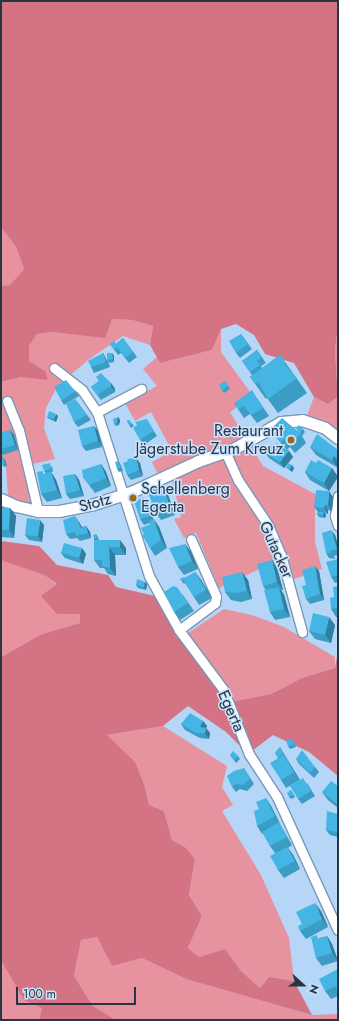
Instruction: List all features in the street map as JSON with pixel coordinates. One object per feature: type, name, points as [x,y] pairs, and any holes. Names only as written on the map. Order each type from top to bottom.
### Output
[{"type":"street","name":"Egerta","points":[[54,368],[82,390],[97,412],[122,495],[149,576],[179,630],[223,689],[249,754],[277,797],[338,930]]},
{"type":"street","points":[[97,412],[141,389]]},
{"type":"street","points":[[7,401],[19,430],[38,511]]},
{"type":"street","name":"Stotz","points":[[1,499],[16,506],[38,511],[67,510],[122,495],[244,444],[281,422],[294,420],[315,424],[338,438]]},
{"type":"street","name":"Gutacker","points":[[225,451],[238,480],[268,525],[282,555],[302,632]]},
{"type":"street","points":[[338,496],[335,516],[338,526]]},
{"type":"street","points":[[179,630],[215,603],[216,596],[192,539]]},
{"type":"shaded area","points":[[1,1],[338,1],[338,327],[335,349],[337,397],[328,404],[314,397],[294,363],[265,354],[254,335],[236,324],[221,329],[212,350],[160,363],[150,345],[153,326],[132,320],[112,319],[105,338],[52,332],[37,334],[29,346],[29,361],[45,371],[48,380],[21,377],[1,382],[1,286],[10,285],[24,269],[16,247],[1,227]]},
{"type":"shaded area","points":[[1,227],[16,247],[24,269],[10,285],[1,286]]},
{"type":"shaded area","points":[[112,319],[132,320],[153,326],[150,345],[123,336],[88,360],[57,387],[46,408],[44,428],[55,459],[24,466],[32,501],[29,504],[8,496],[6,467],[1,452],[1,382],[45,371],[29,361],[29,346],[37,334],[52,332],[76,334]]},
{"type":"shaded area","points":[[338,327],[338,430],[306,418],[314,397],[328,404],[337,384],[335,349]]},
{"type":"shaded area","points":[[221,329],[221,352],[253,396],[230,412],[263,466],[315,494],[315,542],[322,569],[286,582],[279,560],[219,588],[196,533],[184,538],[174,519],[181,517],[172,480],[163,484],[152,462],[172,451],[151,412],[135,421],[125,403],[157,386],[143,369],[157,357],[160,363],[212,350]]},
{"type":"shaded area","points":[[1,541],[39,546],[57,565],[108,575],[116,587],[155,596],[174,630],[198,651],[235,701],[271,694],[302,678],[335,668],[338,651],[338,776],[309,752],[273,735],[248,754],[226,732],[188,706],[163,726],[107,735],[135,762],[145,787],[149,805],[164,811],[172,840],[185,847],[195,859],[189,895],[202,916],[188,948],[199,957],[225,949],[241,971],[260,988],[269,977],[294,981],[312,1015],[186,979],[142,958],[112,966],[97,937],[81,940],[74,976],[93,1006],[116,1020],[39,1020],[42,1008],[24,1000],[1,960],[1,657],[42,634],[80,623],[80,614],[57,614],[41,596],[57,584],[44,575],[1,559]]},
{"type":"shaded area","points":[[1,559],[44,575],[57,585],[42,596],[80,614],[80,623],[42,634],[1,657]]},
{"type":"shaded area","points":[[224,609],[252,615],[284,627],[335,657],[335,668],[302,678],[271,694],[235,701],[198,651],[174,630],[188,633]]},
{"type":"shaded area","points":[[163,726],[227,766],[222,787],[233,805],[222,811],[261,875],[289,938],[294,981],[269,977],[260,988],[241,971],[225,949],[199,957],[188,948],[202,916],[189,895],[195,859],[185,847],[172,840],[164,811],[149,805],[145,787],[107,735]]},
{"type":"shaded area","points":[[97,937],[112,966],[142,958],[186,979],[312,1015],[338,1014],[338,1020],[116,1020],[93,1006],[74,976],[81,940]]},
{"type":"shaded area","points":[[1,960],[42,1008],[39,1020],[1,1020]]},
{"type":"building","points":[[241,334],[248,344],[236,353],[229,341]]},
{"type":"building","points":[[123,338],[133,352],[125,358],[117,347],[114,350],[110,344],[114,341],[116,344]]},
{"type":"building","points":[[257,350],[262,357],[257,361],[260,365],[250,372],[242,361]]},
{"type":"building","points":[[103,353],[106,362],[91,367],[88,361]]},
{"type":"building","points":[[107,353],[112,353],[113,359],[107,360]]},
{"type":"building","points":[[280,355],[285,362],[284,364],[297,378],[268,399],[258,382],[256,384],[250,377]]},
{"type":"building","points":[[101,373],[111,383],[111,386],[97,395],[91,387],[99,381],[96,377]]},
{"type":"building","points":[[66,380],[75,391],[61,400],[54,387]]},
{"type":"building","points":[[225,381],[228,386],[222,390],[219,385]]},
{"type":"building","points":[[252,390],[263,408],[251,415],[244,406],[238,409],[234,403]]},
{"type":"building","points":[[75,399],[87,415],[74,422],[66,404]]},
{"type":"building","points":[[49,411],[56,414],[54,419],[47,417]]},
{"type":"building","points":[[118,417],[117,423],[114,424],[113,419]]},
{"type":"building","points":[[282,418],[301,434],[289,445],[284,439],[281,442],[274,434],[277,431],[273,427]]},
{"type":"building","points":[[147,419],[154,431],[140,440],[133,428],[137,425],[135,422]]},
{"type":"building","points":[[129,420],[132,424],[129,425],[127,421]]},
{"type":"building","points":[[299,425],[303,429],[300,433],[296,428]]},
{"type":"building","points":[[94,426],[98,441],[82,446],[78,430]]},
{"type":"building","points":[[10,430],[15,445],[1,449],[1,433]]},
{"type":"building","points":[[317,434],[338,450],[337,458],[334,456],[332,460],[310,447]]},
{"type":"building","points":[[276,443],[289,451],[280,462],[265,453],[272,450]]},
{"type":"building","points":[[272,444],[274,447],[272,450],[265,453],[263,450]]},
{"type":"building","points":[[1,458],[3,458],[5,463],[2,464]]},
{"type":"building","points":[[136,458],[139,470],[127,475],[123,463],[128,461],[127,459]]},
{"type":"building","points":[[311,460],[316,463],[318,460],[332,468],[324,483],[305,472]]},
{"type":"building","points":[[118,461],[121,468],[117,469],[115,462]]},
{"type":"building","points":[[50,463],[51,469],[44,471],[42,465]]},
{"type":"building","points":[[288,463],[292,465],[290,469],[286,467]]},
{"type":"building","points":[[101,464],[106,478],[89,485],[83,477],[82,470]]},
{"type":"building","points":[[43,471],[43,474],[51,472],[57,490],[41,494],[37,472]]},
{"type":"building","points":[[75,474],[80,490],[66,494],[63,476]]},
{"type":"building","points":[[163,487],[170,507],[155,512],[148,492]]},
{"type":"building","points":[[316,490],[329,491],[328,505],[325,505],[324,508],[314,507]]},
{"type":"building","points":[[143,498],[150,516],[140,519],[134,501]]},
{"type":"building","points":[[1,507],[10,508],[9,530],[1,530]]},
{"type":"building","points":[[318,512],[324,512],[323,515],[317,514]]},
{"type":"building","points":[[75,516],[81,528],[86,526],[88,533],[76,536],[75,532],[66,534],[63,520]]},
{"type":"building","points":[[27,518],[40,520],[38,536],[25,535]]},
{"type":"building","points":[[154,519],[161,540],[150,548],[142,535],[144,534],[141,528],[151,524],[149,521]]},
{"type":"building","points":[[331,530],[337,549],[330,551],[331,553],[326,553],[322,533]]},
{"type":"building","points":[[96,534],[97,538],[94,538],[93,535]]},
{"type":"building","points":[[94,540],[120,540],[120,547],[109,547],[110,568],[102,566],[102,560],[94,560]]},
{"type":"building","points":[[64,543],[82,548],[79,558],[61,553]]},
{"type":"building","points":[[185,544],[192,561],[178,567],[169,548]]},
{"type":"building","points":[[338,559],[338,575],[331,577],[326,562]]},
{"type":"building","points":[[272,560],[277,582],[263,586],[257,564]]},
{"type":"building","points":[[315,566],[320,594],[306,599],[302,586],[306,585],[302,570]]},
{"type":"building","points":[[195,572],[206,590],[194,597],[183,579]]},
{"type":"building","points":[[242,572],[247,591],[236,593],[225,592],[222,577]]},
{"type":"building","points":[[137,579],[145,582],[144,587],[136,585]]},
{"type":"building","points":[[173,586],[177,587],[188,603],[174,612],[164,592]]},
{"type":"building","points":[[338,586],[338,608],[331,609],[330,598],[334,597],[333,587]]},
{"type":"building","points":[[279,587],[284,609],[270,612],[264,590]]},
{"type":"building","points":[[313,613],[329,617],[325,635],[309,631]]},
{"type":"building","points":[[190,713],[203,721],[200,727],[206,728],[205,733],[196,733],[181,724]]},
{"type":"building","points":[[292,739],[294,744],[288,746],[286,741]]},
{"type":"building","points":[[280,747],[283,754],[278,758],[275,753]]},
{"type":"building","points":[[302,750],[315,767],[310,773],[296,759]]},
{"type":"building","points":[[233,751],[238,756],[234,760],[230,755]]},
{"type":"building","points":[[284,755],[294,772],[281,780],[270,763]]},
{"type":"building","points":[[244,768],[250,779],[243,785],[236,784],[232,787],[227,776],[234,771]]},
{"type":"building","points":[[303,778],[311,791],[298,799],[290,786]]},
{"type":"building","points":[[331,781],[338,786],[337,804],[322,792]]},
{"type":"building","points":[[291,790],[293,795],[289,797],[287,793]]},
{"type":"building","points":[[266,798],[275,816],[257,826],[254,811],[259,809],[256,802]]},
{"type":"building","points":[[327,811],[338,814],[337,832],[326,830]]},
{"type":"building","points":[[279,822],[287,837],[270,846],[262,832]]},
{"type":"building","points":[[287,847],[295,861],[278,870],[270,856]]},
{"type":"building","points":[[315,903],[322,919],[300,931],[298,926],[302,924],[296,912]]},
{"type":"building","points":[[317,935],[318,939],[327,936],[332,953],[316,958],[311,937]]},
{"type":"building","points":[[338,969],[338,990],[337,991],[335,986],[325,991],[319,979]]},
{"type":"place","name":"Restaurant Jägerstube Zum Kreuz","points":[[291,440]]},
{"type":"place","name":"Schellenberg Egerta","points":[[133,498]]}]
